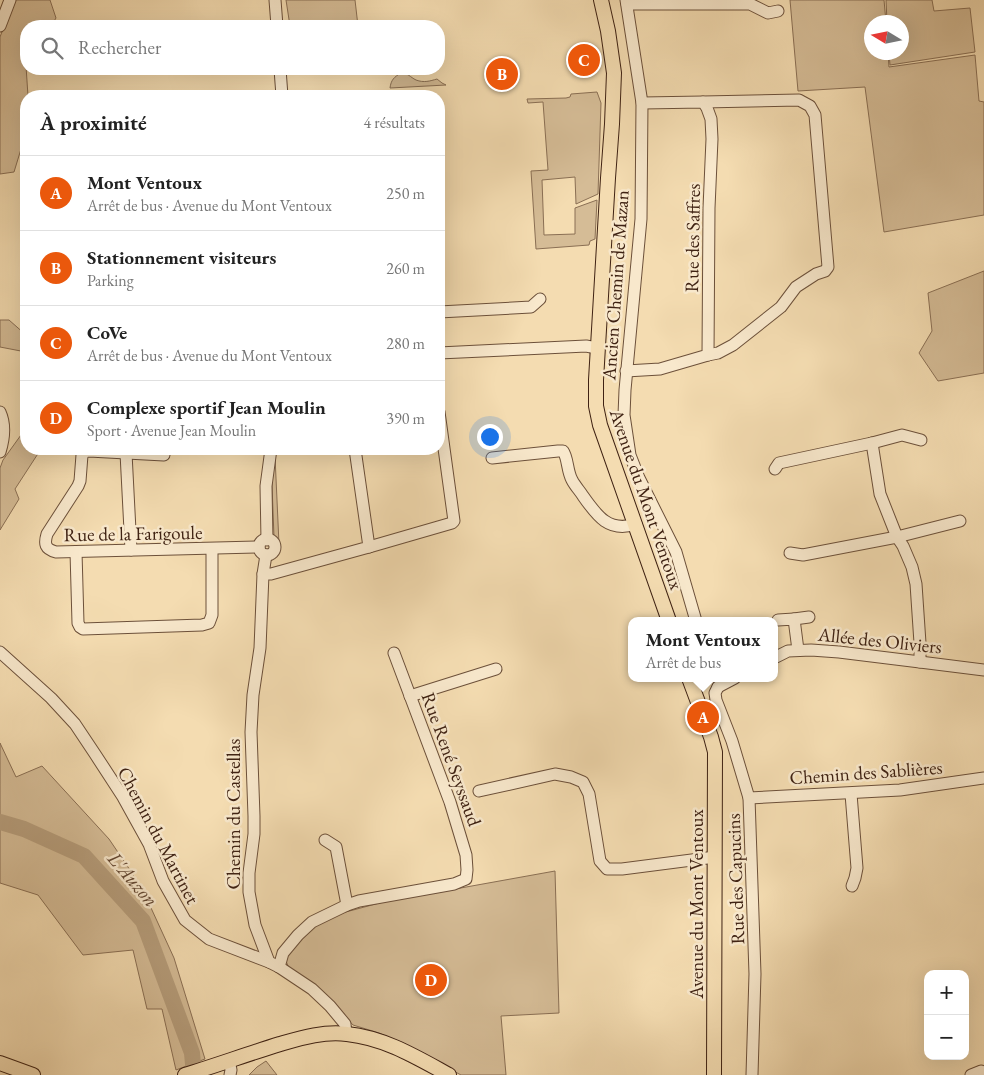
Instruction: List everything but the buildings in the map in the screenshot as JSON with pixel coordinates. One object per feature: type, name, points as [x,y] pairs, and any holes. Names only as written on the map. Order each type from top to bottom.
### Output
[{"type":"main road","name":"Avenue du Mont Ventoux","points":[[594,0],[605,62],[608,178]]},
{"type":"main road","name":"Avenue du Mont Ventoux","points":[[601,0],[614,73],[597,348],[596,406],[600,425],[668,617]]},
{"type":"main road","name":"Avenue du Mont Ventoux","points":[[690,682],[714,746],[716,764],[714,1075]]},
{"type":"main road","points":[[185,1075],[229,1060],[312,1036],[330,1033],[362,1036],[393,1046],[408,1052],[449,1075]]},
{"type":"main road","points":[[1,1064],[33,1075]]},
{"type":"street","points":[[0,26],[10,0]]},
{"type":"street","points":[[276,0],[277,20]]},
{"type":"street","points":[[626,2],[750,4],[768,13],[778,11]]},
{"type":"street","name":"Ancien Chemin de Mazan","points":[[626,2],[642,103],[641,219],[626,371],[624,416],[630,455],[639,478],[676,552],[695,617]]},
{"type":"street","points":[[280,75],[282,90]]},
{"type":"street","points":[[626,371],[660,369],[718,353],[733,345],[781,307],[796,287],[816,274],[825,271],[828,267],[814,116],[810,106],[799,100],[642,103]]},
{"type":"street","name":"Rue des Saffres","points":[[703,102],[708,108],[711,119],[712,139],[709,208],[708,355]]},
{"type":"street","points":[[445,312],[531,307],[540,299]]},
{"type":"street","points":[[445,353],[586,346],[597,348]]},
{"type":"street","points":[[0,412],[3,420],[4,440],[0,452]]},
{"type":"street","points":[[775,469],[779,463],[902,435],[920,440]]},
{"type":"street","points":[[872,443],[880,494],[897,537],[912,567],[916,584],[920,662]]},
{"type":"street","points":[[492,458],[562,451],[566,455],[567,466],[572,480],[598,516],[609,524],[616,526],[636,524]]},
{"type":"street","points":[[264,574],[271,574],[452,523],[454,515],[445,453]]},
{"type":"street","name":"Rue de la Farigoule","points":[[82,455],[80,481],[47,534],[45,542],[50,551],[264,547]]},
{"type":"street","points":[[126,455],[131,550]]},
{"type":"street","name":"Chemin du Castellas","points":[[270,455],[266,486],[260,648],[253,695],[251,732],[254,834],[249,873],[249,892],[255,925],[274,964]]},
{"type":"street","points":[[356,455],[369,547]]},
{"type":"street","points":[[790,553],[803,555],[897,537],[960,521]]},
{"type":"street","points":[[76,552],[78,624],[83,629],[202,625],[209,623],[212,616],[212,549]]},
{"type":"street","points":[[778,620],[808,617]]},
{"type":"street","points":[[794,619],[798,650]]},
{"type":"street","name":"Allée des Oliviers","points":[[778,656],[788,651],[811,650],[984,670]]},
{"type":"street","name":"Chemin du Martinet","points":[[0,652],[50,698],[74,724],[90,747],[123,797],[149,844],[163,881],[185,920],[209,939],[274,964]]},
{"type":"street","name":"Rue René Seyssaud","points":[[347,905],[466,880],[466,855],[450,802],[394,653]]},
{"type":"street","points":[[410,696],[496,669]]},
{"type":"street","name":"Rue des Capucins","points":[[716,683],[716,700],[732,741],[750,798],[755,974],[752,1075]]},
{"type":"street","points":[[714,746],[732,741]]},
{"type":"street","points":[[479,791],[555,774],[571,777],[583,782],[589,794],[600,861],[608,869],[622,869],[715,857]]},
{"type":"street","name":"Chemin des Sablières","points":[[750,798],[900,790],[984,778]]},
{"type":"street","points":[[851,794],[858,868],[852,886]]},
{"type":"street","points":[[325,840],[336,847],[347,905],[312,922],[298,935],[274,964],[312,989],[330,1006],[345,1024],[346,1034]]},
{"type":"street","points":[[229,1060],[230,1075]]},
{"type":"street","points":[[971,1075],[981,1071],[984,1072]]},
{"type":"shaded area","points":[[14,0],[50,0],[56,18],[55,20],[20,20],[20,75],[27,75],[28,90],[20,90],[20,152],[14,172],[0,174],[0,37]]},
{"type":"shaded area","points":[[286,0],[355,0],[357,20],[289,20]]},
{"type":"shaded area","points":[[790,0],[884,0],[885,15],[864,15],[864,60],[888,60],[889,67],[975,55],[979,101],[984,102],[984,215],[884,232],[865,87],[798,91]]},
{"type":"shaded area","points":[[886,0],[932,0],[934,11],[970,8],[975,52],[890,65],[890,60],[909,60],[909,15],[887,15]]},
{"type":"shaded area","points":[[407,75],[422,81],[437,79],[446,85],[390,88],[396,76]]},
{"type":"shaded area","points":[[597,92],[601,103],[598,194],[576,204],[575,177],[542,180],[544,235],[575,234],[575,208],[597,200],[595,239],[590,241],[589,245],[536,249],[531,171],[548,170],[543,102],[528,103],[527,99],[566,98],[570,97],[571,94]]},
{"type":"shaded area","points":[[984,271],[984,373],[938,381],[919,353],[932,331],[928,293]]},
{"type":"shaded area","points":[[0,320],[9,320],[20,330],[20,351],[0,347]]},
{"type":"shaded area","points":[[20,436],[20,455],[37,455],[15,489],[19,499],[0,530],[0,468],[3,460]]},
{"type":"shaded area","points":[[275,456],[279,544],[274,537],[272,485]]},
{"type":"shaded area","points":[[0,743],[16,777],[42,766],[109,839],[132,873],[146,897],[174,958],[205,1059],[176,1070],[162,1009],[147,1009],[133,950],[83,955],[38,895],[0,883]]},
{"type":"shaded area","points":[[555,871],[559,1013],[501,1016],[506,1075],[461,1075],[404,1044],[379,1033],[353,1025],[335,1005],[291,970],[286,961],[288,955],[310,929],[342,913],[383,902]]},
{"type":"shaded area","points":[[266,1061],[277,1075],[249,1075],[257,1067]]},
{"type":"waterway","name":"L'Auzon","points":[[0,822],[24,829],[84,856],[143,921],[192,1053],[194,1075]]},
{"type":"place","name":"CoVe","points":[[584,60]]},
{"type":"place","name":"Stationnement visiteurs","points":[[502,74]]},
{"type":"place","name":"Mont Ventoux","points":[[703,717]]},
{"type":"place","name":"Complexe sportif Jean Moulin","points":[[431,980]]}]
